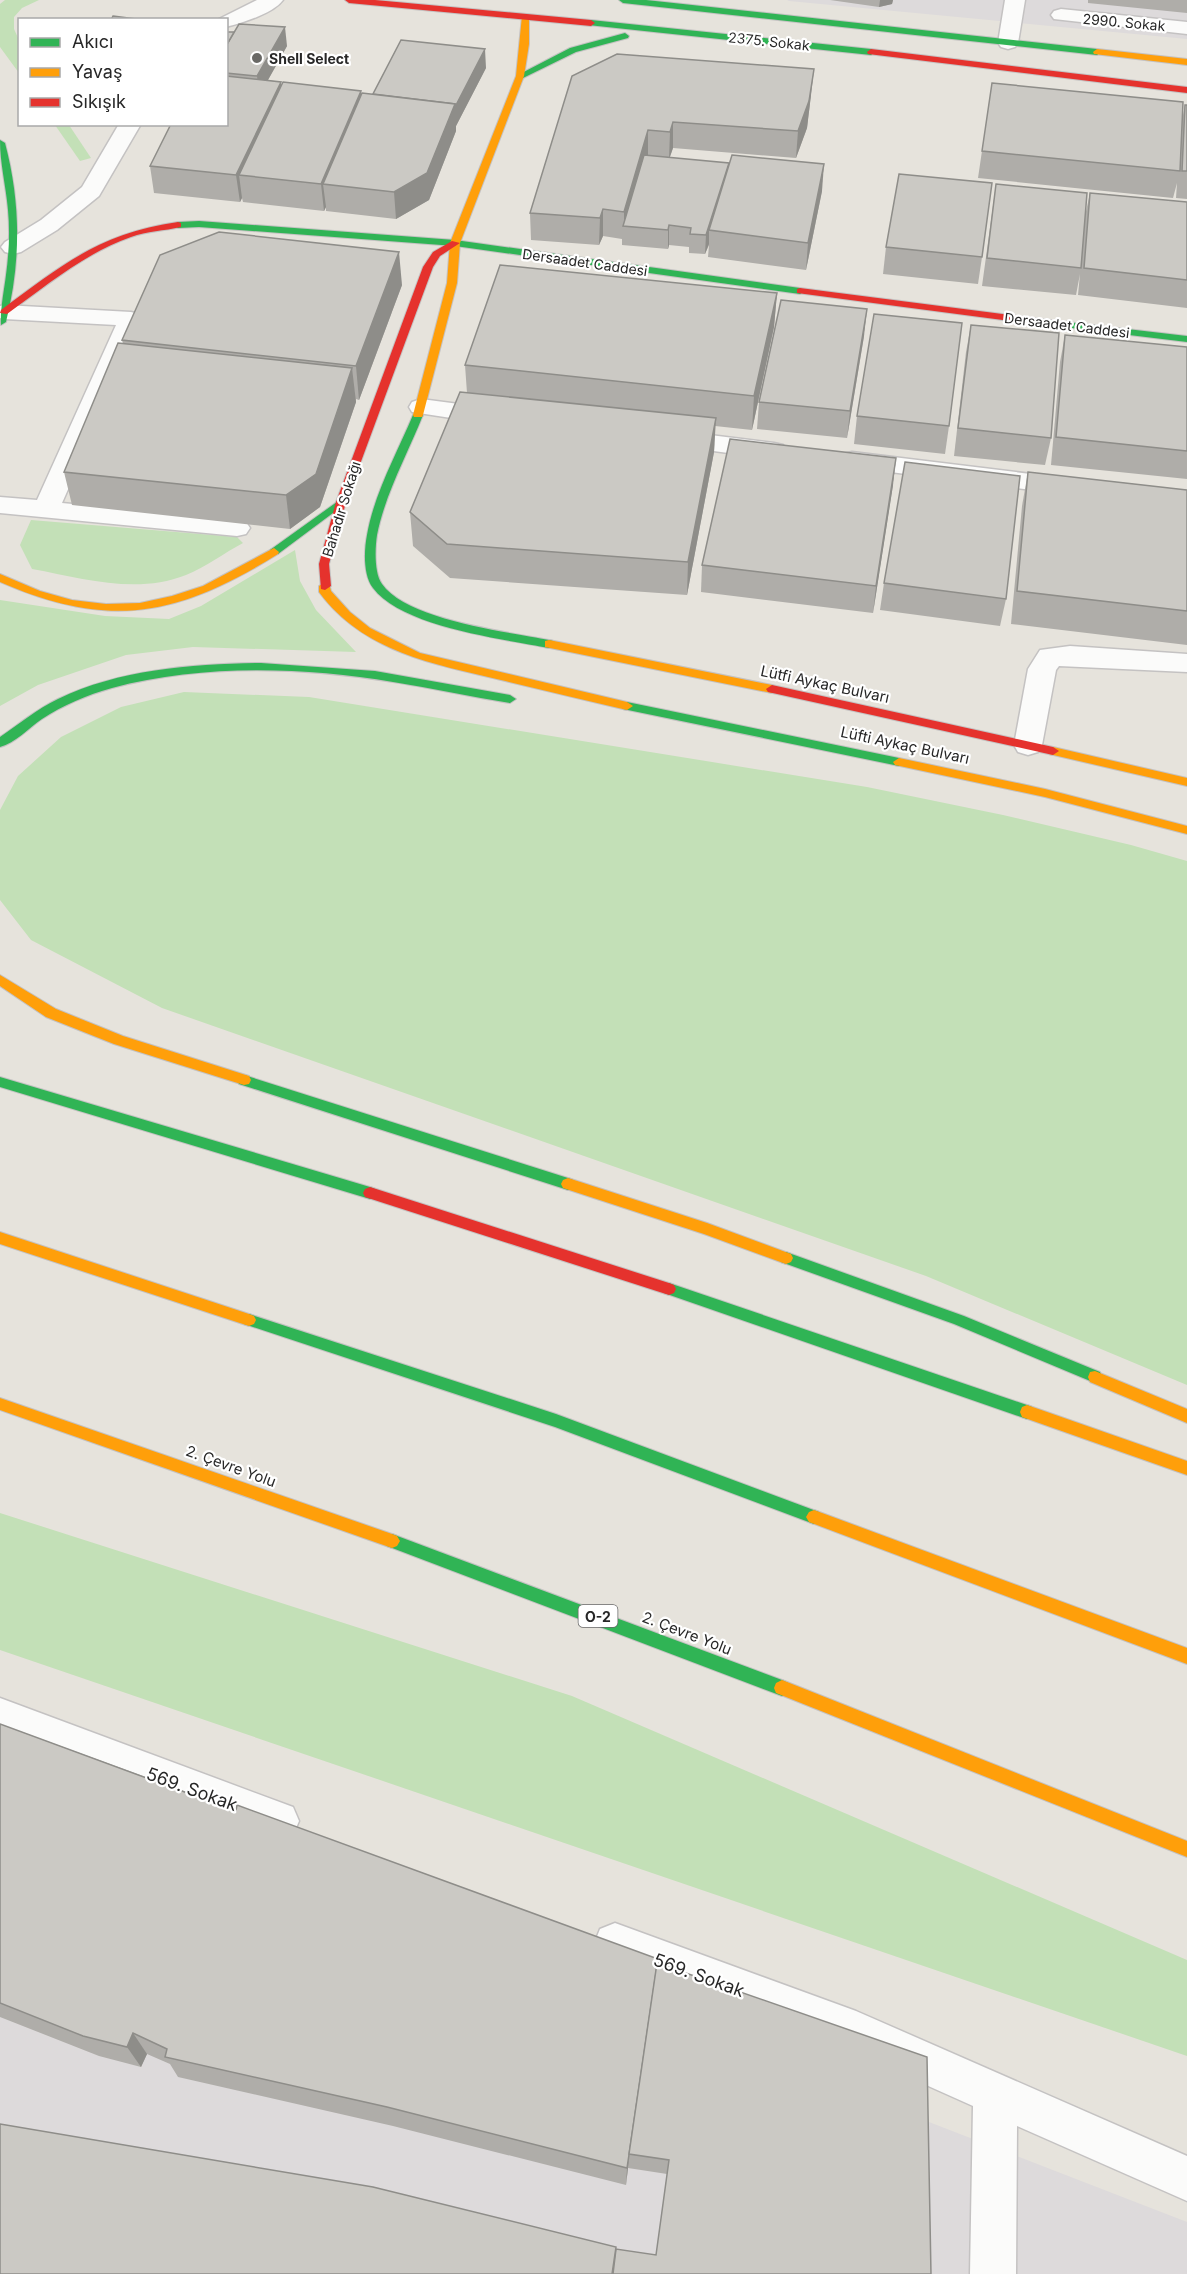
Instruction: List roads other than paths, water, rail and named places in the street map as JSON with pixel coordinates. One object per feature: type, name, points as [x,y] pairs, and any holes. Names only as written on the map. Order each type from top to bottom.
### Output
[{"type":"main road","name":"2375. Sokak","points":[[349,0],[793,43],[1187,90]]},
{"type":"main road","name":"2375. Sokak","points":[[623,0],[708,5],[1008,43],[1187,62]]},
{"type":"main road","points":[[421,407],[452,283],[455,243],[520,76],[525,44],[525,18],[513,2]]},
{"type":"main road","points":[[677,3],[681,33]]},
{"type":"main road","points":[[520,76],[573,50],[598,42],[623,36],[681,33],[695,22],[708,5]]},
{"type":"main road","points":[[0,143],[11,188],[6,216],[13,247],[2,318]]},
{"type":"main road","name":"Dersaadet Caddesi","points":[[2,318],[92,250],[115,238],[152,227],[198,224],[455,243],[861,300],[1187,339]]},
{"type":"main road","name":"Bahadır Sokağı","points":[[455,243],[436,254],[428,267],[341,502],[324,564],[325,592],[360,629],[385,644],[417,656],[614,704]]},
{"type":"main road","name":"Lütfi Aykaç Bulvarı","points":[[421,407],[372,532],[372,576],[378,587],[392,599],[423,615],[454,624],[920,720],[1187,782]]},
{"type":"main road","points":[[0,578],[37,595],[100,606],[132,607],[176,601],[213,588],[308,527],[341,502]]},
{"type":"main road","points":[[0,743],[30,721],[72,698],[150,674],[219,669],[301,670],[376,675],[519,699]]},
{"type":"main road","points":[[543,700],[614,704]]},
{"type":"main road","name":"Lüfti Aykaç Bulvarı","points":[[614,704],[1033,789],[1187,830]]},
{"type":"main road","points":[[0,980],[51,1013],[119,1040],[707,1229],[959,1320],[1187,1416]]},
{"type":"main road","points":[[0,1082],[165,1128],[504,1236],[929,1377],[1187,1468]]},
{"type":"main road","points":[[0,1238],[556,1421],[1187,1656]]},
{"type":"main road","name":"2. Çevre Yolu","points":[[0,1404],[116,1442],[576,1607],[1187,1849]]},
{"type":"street","points":[[228,20],[273,0]]},
{"type":"street","points":[[1008,43],[1015,0]]},
{"type":"street","points":[[1059,48],[1062,8]]},
{"type":"street","name":"2990. Sokak","points":[[1062,8],[1187,27]]},
{"type":"street","points":[[13,247],[50,225],[91,191],[129,126]]},
{"type":"street","points":[[2,318],[131,320],[46,510]]},
{"type":"street","points":[[421,407],[515,419]]},
{"type":"street","points":[[645,435],[798,454]]},
{"type":"street","points":[[834,458],[1093,490]]},
{"type":"street","points":[[0,505],[237,528]]},
{"type":"street","points":[[1028,745],[1042,669],[1050,657],[1070,655],[1187,663]]},
{"type":"street","name":"569. Sokak","points":[[0,1716],[318,1835]]},
{"type":"street","name":"569. Sokak","points":[[576,1930],[856,2032],[1187,2179]]},
{"type":"street","points":[[993,2274],[995,2094]]},
{"type":"place","name":"Shell Select","points":[[257,58]]}]
